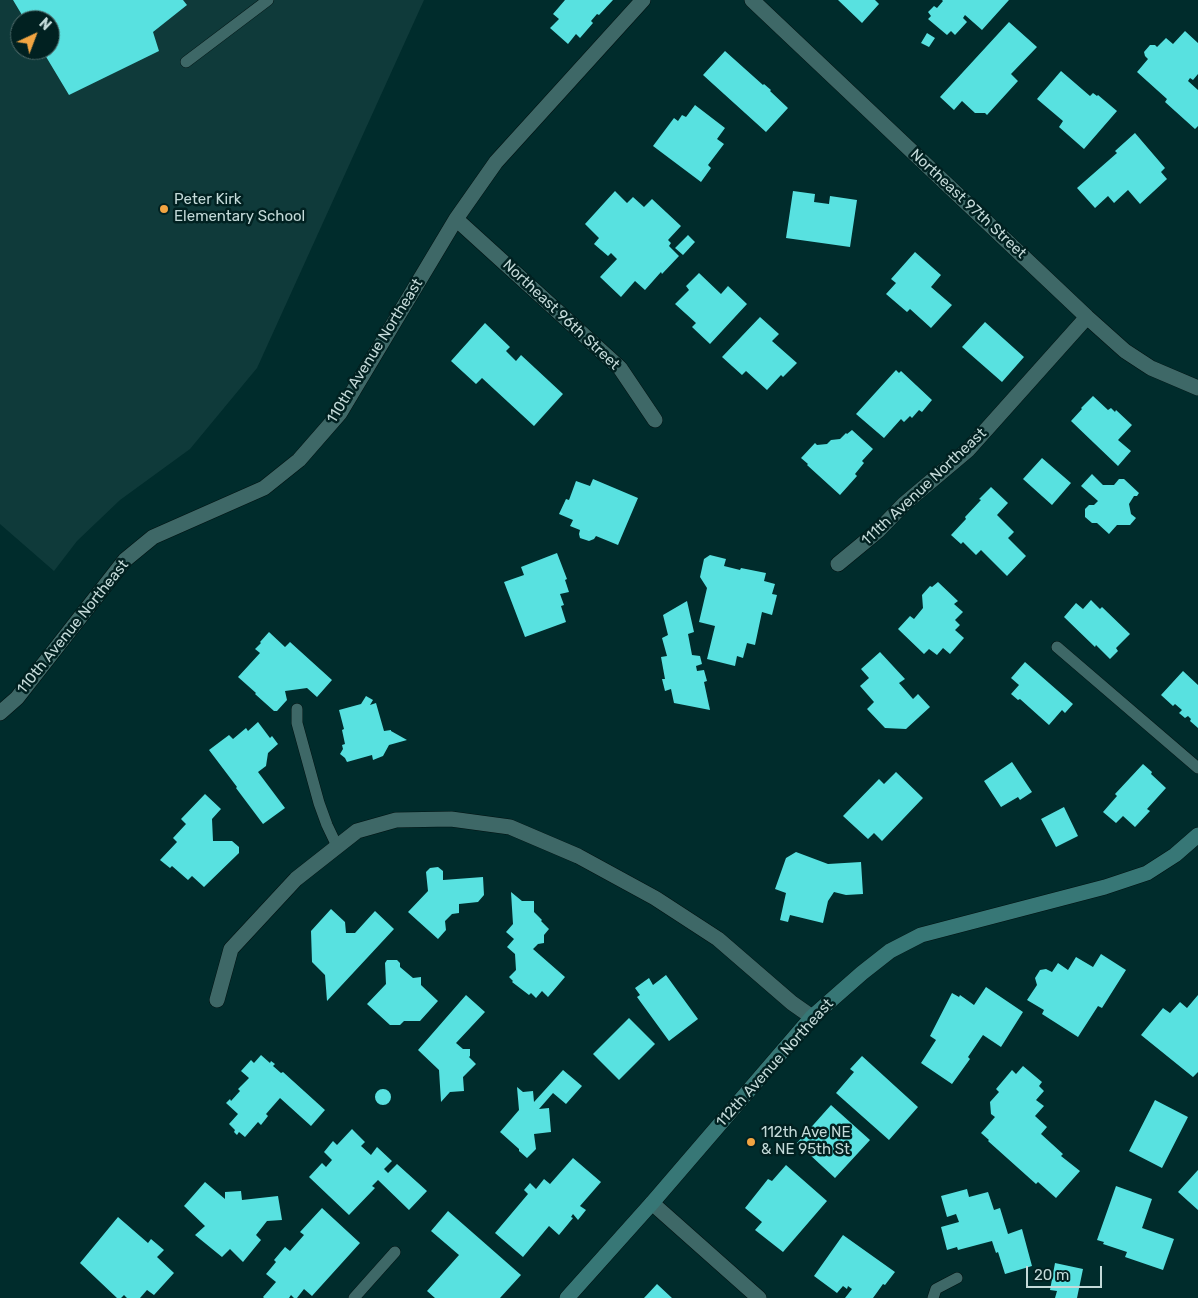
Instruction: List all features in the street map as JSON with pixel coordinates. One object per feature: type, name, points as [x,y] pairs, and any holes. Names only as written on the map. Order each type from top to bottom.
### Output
[{"type":"street","name":"110th Avenue Northeast","points":[[0,714],[17,698],[125,560],[153,538],[264,488],[299,460],[340,413],[456,219],[496,162],[644,0]]},
{"type":"street","name":"Northeast 97th Street","points":[[752,0],[1125,351],[1151,368],[1198,388]]},
{"type":"street","name":"Northeast 96th Street","points":[[456,219],[620,368],[655,420]]},
{"type":"street","name":"111th Avenue Northeast","points":[[838,564],[878,531],[904,504],[968,450],[1087,317]]},
{"type":"street","points":[[217,1000],[231,949],[296,879],[337,846],[357,831],[396,820],[451,820],[510,828],[578,856],[655,898],[718,939],[792,1003],[812,1017]]},
{"type":"street","name":"112th Avenue Northeast","points":[[567,1298],[652,1204],[812,1017],[890,951],[921,935],[1105,887],[1148,873],[1175,855],[1198,835]]},
{"type":"street","points":[[652,1204],[758,1298]]},
{"type":"lane","points":[[186,62],[268,0]]},
{"type":"lane","points":[[1057,647],[1198,768]]},
{"type":"lane","points":[[297,709],[297,723],[319,803],[337,846]]},
{"type":"lane","points":[[354,1298],[396,1252]]},
{"type":"lane","points":[[933,1298],[936,1289],[957,1278]]},
{"type":"shaded area","name":"Peter Kirk Elementary School","points":[[0,0],[424,0],[257,368],[190,449],[120,500],[77,541],[54,571],[0,524]]},
{"type":"building","points":[[13,0],[183,0],[187,5],[153,32],[159,51],[69,95],[48,60],[60,60],[60,10],[19,10]]},
{"type":"building","points":[[565,0],[613,0],[599,15],[597,14],[591,21],[593,23],[580,38],[576,34],[568,44],[550,28],[559,19],[553,14]]},
{"type":"building","points":[[838,0],[875,0],[879,4],[862,23]]},
{"type":"building","points":[[942,0],[1009,0],[982,30],[965,15],[963,18],[967,22],[955,35],[951,31],[947,35],[928,19],[931,16],[928,12],[934,6],[937,8]]},
{"type":"building","points":[[1009,22],[1037,47],[1011,74],[1018,81],[987,115],[985,113],[975,113],[962,101],[954,110],[940,97]]},
{"type":"building","points":[[1185,31],[1198,43],[1198,74],[1193,80],[1190,78],[1188,81],[1198,90],[1198,126],[1195,129],[1165,102],[1167,99],[1137,72],[1148,59],[1144,52],[1150,45],[1157,47],[1166,38],[1173,44]]},
{"type":"building","points":[[927,33],[935,38],[929,47],[921,43]]},
{"type":"building","points":[[725,51],[771,90],[788,108],[766,132],[703,75]]},
{"type":"building","points":[[1061,71],[1090,96],[1093,93],[1098,95],[1117,111],[1084,149],[1059,127],[1063,121],[1037,99]]},
{"type":"building","points":[[695,105],[725,128],[717,139],[724,144],[708,165],[711,168],[701,182],[653,146],[674,118],[678,121],[682,115],[686,117]]},
{"type":"building","points":[[1135,133],[1165,168],[1161,172],[1167,179],[1140,204],[1128,190],[1114,203],[1108,196],[1095,208],[1077,188],[1117,153],[1115,151]]},
{"type":"building","points":[[615,191],[627,203],[633,197],[644,207],[652,199],[681,226],[668,240],[671,243],[669,246],[679,256],[645,290],[635,281],[621,297],[600,277],[617,259],[611,253],[608,256],[594,244],[599,238],[585,224]]},
{"type":"building","points":[[793,191],[815,194],[814,202],[829,204],[830,196],[857,200],[850,247],[786,238]]},
{"type":"building","points":[[688,235],[695,242],[683,255],[675,248]]},
{"type":"building","points":[[915,252],[941,275],[931,287],[952,305],[931,328],[910,309],[907,312],[886,294],[896,283],[891,279]]},
{"type":"building","points":[[699,273],[721,294],[728,286],[747,304],[710,344],[692,327],[696,323],[675,304],[689,290],[686,286]]},
{"type":"building","points":[[760,317],[779,334],[772,341],[797,363],[783,377],[781,375],[767,390],[746,371],[742,375],[722,357]]},
{"type":"building","points":[[985,322],[1024,357],[1002,382],[962,347]]},
{"type":"building","points":[[485,323],[510,347],[506,351],[516,361],[521,355],[563,394],[534,426],[482,378],[476,384],[451,361]]},
{"type":"building","points":[[896,370],[899,373],[901,371],[932,400],[922,412],[919,410],[912,418],[910,416],[904,422],[901,419],[884,438],[856,414]]},
{"type":"building","points":[[1093,396],[1108,410],[1111,408],[1115,412],[1116,410],[1132,425],[1118,440],[1131,451],[1118,466],[1071,421]]},
{"type":"building","points":[[852,430],[873,449],[862,461],[864,463],[855,474],[857,476],[840,495],[801,458],[815,443],[817,445],[827,444],[831,440],[840,439]]},
{"type":"building","points":[[1042,458],[1071,483],[1052,505],[1023,479]]},
{"type":"building","points":[[1092,474],[1103,485],[1114,485],[1119,479],[1124,479],[1139,493],[1137,496],[1134,496],[1129,504],[1131,514],[1136,518],[1130,525],[1117,525],[1109,534],[1097,523],[1092,523],[1085,517],[1085,509],[1098,501],[1081,486]]},
{"type":"building","points":[[593,479],[638,498],[618,545],[596,536],[589,541],[580,538],[580,530],[570,526],[573,520],[559,514],[566,499],[569,500],[576,481],[590,486]]},
{"type":"building","points":[[991,487],[1008,503],[997,515],[1014,532],[1008,538],[1026,556],[1007,576],[981,550],[976,555],[963,542],[961,544],[951,535],[981,500],[979,499]]},
{"type":"building","points":[[557,553],[567,579],[565,580],[569,592],[560,594],[564,605],[561,606],[566,622],[525,637],[504,582],[524,575],[521,567]]},
{"type":"building","points":[[710,555],[726,559],[724,566],[766,573],[764,581],[775,584],[772,594],[777,595],[772,615],[762,612],[755,645],[747,643],[743,658],[737,656],[735,666],[707,659],[715,626],[699,622],[707,588],[700,577],[704,559]]},
{"type":"building","points":[[938,582],[958,601],[954,604],[963,612],[955,620],[960,625],[955,630],[964,638],[950,654],[943,648],[937,655],[929,649],[924,654],[898,629],[910,616],[914,619],[923,608],[922,595],[930,586],[932,587]]},
{"type":"building","points":[[1091,600],[1100,609],[1102,607],[1130,634],[1116,648],[1118,651],[1110,659],[1064,617],[1076,603],[1083,609]]},
{"type":"building","points":[[687,601],[694,632],[688,634],[692,655],[700,656],[702,664],[696,666],[697,671],[704,670],[707,681],[704,682],[710,710],[674,703],[671,689],[665,691],[662,679],[665,679],[661,657],[667,656],[662,638],[668,635],[663,615]]},
{"type":"building","points":[[269,632],[285,647],[290,642],[332,680],[317,697],[307,688],[285,691],[287,700],[277,711],[274,711],[238,677],[260,653],[255,649]]},
{"type":"building","points":[[880,652],[905,679],[899,683],[913,699],[918,694],[930,707],[906,729],[885,728],[867,709],[874,702],[860,686],[869,678],[861,669]]},
{"type":"building","points":[[1025,662],[1073,704],[1065,713],[1062,710],[1049,725],[1020,699],[1018,700],[1011,694],[1019,685],[1011,678]]},
{"type":"building","points":[[1183,671],[1198,685],[1198,728],[1190,721],[1191,719],[1188,716],[1185,718],[1179,713],[1182,710],[1175,704],[1173,706],[1161,695]]},
{"type":"building","points":[[366,696],[373,700],[370,705],[376,703],[384,731],[391,730],[407,740],[389,745],[383,756],[373,760],[372,755],[347,762],[340,754],[343,749],[342,745],[345,744],[342,730],[344,729],[339,710],[361,704]]},
{"type":"building","points":[[258,722],[270,738],[272,736],[278,744],[268,753],[266,766],[258,772],[285,808],[263,824],[209,750],[229,735],[233,739],[246,728],[248,731]]},
{"type":"building","points":[[1012,762],[1032,792],[1020,800],[1018,797],[1001,807],[984,781]]},
{"type":"building","points":[[1143,764],[1166,788],[1147,809],[1150,811],[1135,827],[1123,816],[1116,823],[1103,812],[1117,796],[1115,794]]},
{"type":"building","points":[[896,772],[923,798],[882,841],[874,833],[868,839],[843,816],[879,779],[884,784]]},
{"type":"building","points":[[205,794],[221,809],[212,819],[213,841],[232,841],[239,847],[239,853],[204,887],[192,876],[188,880],[172,866],[170,868],[160,860],[177,842],[173,838],[186,824],[181,819]]},
{"type":"building","points":[[1064,807],[1078,836],[1056,847],[1041,819]]},
{"type":"building","points":[[796,852],[828,864],[861,862],[863,894],[846,895],[834,892],[828,901],[823,923],[790,915],[788,922],[780,920],[786,893],[775,889],[786,858]]},
{"type":"building","points":[[438,867],[443,871],[443,880],[483,877],[484,895],[478,902],[459,904],[459,913],[452,914],[445,921],[446,930],[438,939],[408,912],[428,891],[426,872],[430,868]]},
{"type":"building","points":[[511,892],[522,901],[534,901],[534,912],[549,929],[544,935],[544,943],[538,944],[533,949],[565,977],[548,997],[542,991],[536,998],[531,993],[529,995],[512,982],[509,977],[516,970],[515,954],[507,947],[514,939],[506,932],[513,924]]},
{"type":"building","points":[[331,909],[345,922],[346,933],[355,933],[375,911],[394,929],[327,1001],[325,975],[312,962],[311,931]]},
{"type":"building","points":[[1101,954],[1126,970],[1102,1008],[1098,1006],[1078,1037],[1042,1014],[1044,1010],[1027,1000],[1037,985],[1035,978],[1040,970],[1046,969],[1052,972],[1058,963],[1068,970],[1076,957],[1093,967]]},
{"type":"building","points":[[387,960],[397,960],[400,963],[400,967],[413,978],[421,977],[421,985],[438,1001],[420,1021],[404,1021],[400,1025],[390,1025],[367,1004],[386,984],[385,963]]},
{"type":"building","points":[[666,975],[698,1019],[669,1041],[637,997],[640,995],[635,988],[649,978],[653,985]]},
{"type":"building","points":[[986,987],[1023,1012],[1001,1047],[983,1035],[968,1057],[970,1059],[952,1084],[921,1063],[936,1040],[930,1036],[952,993],[959,997],[960,995],[974,1005]]},
{"type":"building","points":[[466,995],[485,1012],[456,1043],[463,1049],[470,1049],[469,1057],[476,1064],[463,1077],[464,1091],[450,1092],[441,1102],[439,1070],[418,1050]]},
{"type":"building","points":[[1198,995],[1198,1072],[1193,1077],[1141,1035],[1163,1008],[1170,1013],[1180,1002],[1187,1008]]},
{"type":"building","points":[[629,1018],[655,1044],[619,1080],[593,1054]]},
{"type":"building","points":[[261,1055],[270,1063],[271,1061],[275,1064],[273,1066],[281,1073],[283,1072],[325,1110],[311,1126],[280,1098],[266,1114],[268,1116],[261,1125],[258,1122],[245,1137],[239,1132],[237,1135],[234,1132],[235,1130],[229,1124],[238,1114],[226,1103],[230,1099],[231,1101],[240,1091],[238,1089],[249,1078],[241,1071],[251,1060],[254,1063]]},
{"type":"building","points":[[862,1056],[918,1107],[889,1140],[836,1093],[854,1072],[850,1069]]},
{"type":"building","points":[[1023,1066],[1042,1082],[1039,1086],[1044,1091],[1036,1100],[1044,1106],[1035,1116],[1047,1127],[1041,1134],[1063,1154],[1061,1156],[1080,1171],[1056,1198],[1038,1182],[1036,1184],[981,1133],[995,1117],[991,1114],[990,1102],[999,1092],[996,1089],[1012,1070],[1016,1074]]},
{"type":"building","points":[[563,1070],[582,1086],[566,1104],[553,1093],[539,1109],[549,1108],[551,1132],[534,1134],[536,1149],[527,1158],[500,1132],[519,1110],[517,1087],[523,1092],[533,1091],[534,1102]]},
{"type":"building","points":[[380,1089],[386,1089],[391,1094],[389,1103],[380,1105],[375,1100],[375,1094]]},
{"type":"building","points":[[1155,1100],[1188,1117],[1162,1168],[1129,1151]]},
{"type":"building","points":[[831,1105],[870,1140],[835,1178],[797,1143]]},
{"type":"building","points":[[352,1129],[365,1142],[361,1146],[371,1155],[377,1147],[392,1161],[384,1169],[388,1173],[397,1164],[427,1191],[409,1210],[378,1180],[372,1186],[375,1188],[349,1215],[309,1177],[322,1163],[326,1167],[332,1160],[324,1152],[333,1141],[337,1145]]},
{"type":"building","points":[[573,1158],[601,1182],[580,1206],[586,1210],[578,1220],[573,1214],[571,1217],[573,1218],[559,1235],[549,1226],[523,1257],[495,1233],[528,1194],[524,1190],[530,1183],[536,1189],[544,1179],[550,1184]]},
{"type":"building","points":[[786,1165],[827,1201],[783,1252],[755,1230],[762,1222],[745,1208],[768,1179],[772,1181]]},
{"type":"building","points":[[1198,1170],[1198,1210],[1178,1192]]},
{"type":"building","points":[[205,1182],[225,1199],[225,1192],[241,1191],[242,1200],[278,1196],[282,1220],[267,1221],[256,1235],[261,1240],[243,1262],[230,1249],[222,1257],[195,1235],[205,1226],[184,1206]]},
{"type":"building","points":[[1116,1186],[1152,1199],[1142,1228],[1174,1239],[1163,1270],[1125,1257],[1127,1252],[1097,1240]]},
{"type":"building","points":[[967,1189],[969,1197],[988,1192],[994,1210],[1000,1208],[1008,1234],[1022,1229],[1032,1266],[1005,1274],[998,1252],[996,1253],[992,1241],[958,1250],[957,1247],[947,1250],[941,1227],[959,1222],[956,1214],[947,1217],[941,1196]]},
{"type":"building","points":[[322,1208],[360,1243],[312,1296],[304,1289],[297,1298],[291,1295],[289,1298],[264,1298],[276,1282],[266,1274],[276,1262],[274,1260],[285,1247],[290,1251],[304,1235],[300,1232]]},
{"type":"building","points":[[448,1211],[521,1275],[500,1298],[435,1298],[427,1291],[459,1255],[431,1231]]},
{"type":"building","points":[[118,1217],[148,1243],[151,1239],[164,1250],[157,1257],[174,1273],[154,1295],[147,1290],[140,1298],[127,1298],[124,1295],[121,1298],[117,1298],[80,1263]]},
{"type":"building","points":[[843,1235],[895,1272],[873,1298],[845,1298],[852,1289],[848,1286],[847,1289],[843,1286],[837,1293],[814,1276]]},
{"type":"building","points":[[1055,1263],[1083,1269],[1077,1298],[1055,1298],[1057,1291],[1050,1290]]},
{"type":"building","points":[[657,1284],[672,1298],[644,1298]]},
{"type":"place","name":"Peter Kirk Elementary School","points":[[164,209]]},
{"type":"place","name":"112th Ave NE & NE 95th St","points":[[751,1142]]}]
